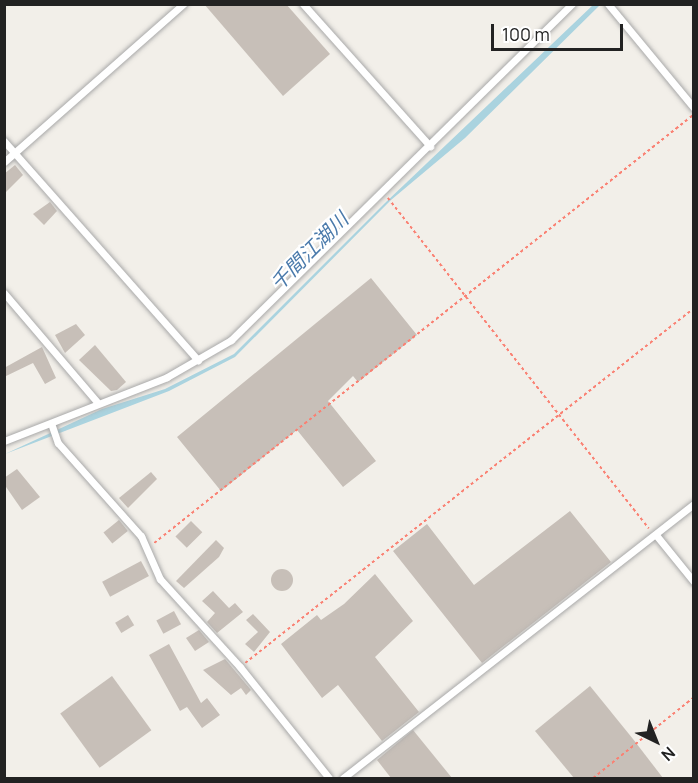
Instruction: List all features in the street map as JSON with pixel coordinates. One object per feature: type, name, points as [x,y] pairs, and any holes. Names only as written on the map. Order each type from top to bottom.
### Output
[{"type":"street","points":[[4,162],[183,4]]},
{"type":"street","points":[[303,4],[430,146]]},
{"type":"street","points":[[4,441],[52,426],[98,403],[168,377],[231,340],[572,4]]},
{"type":"street","points":[[608,4],[693,108]]},
{"type":"street","points":[[4,141],[198,360]]},
{"type":"street","points":[[4,292],[98,403]]},
{"type":"street","points":[[52,426],[58,443],[146,548],[160,579],[240,667],[328,778]]},
{"type":"street","points":[[343,778],[656,536],[693,504]]},
{"type":"street","points":[[656,536],[693,582]]},
{"type":"path","points":[[146,548],[693,115]]},
{"type":"path","points":[[382,190],[464,298],[656,536]]},
{"type":"path","points":[[240,667],[560,417],[693,308]]},
{"type":"path","points":[[593,778],[693,697]]},
{"type":"water","points":[[593,5],[600,5],[465,138],[391,200],[235,357],[169,391],[5,454],[102,409],[165,389],[234,354],[385,203]]},
{"type":"building","points":[[204,4],[286,4],[330,54],[283,96]]},
{"type":"building","points":[[15,165],[23,175],[4,194],[4,174]]},
{"type":"building","points":[[50,202],[57,211],[44,225],[33,214]]},
{"type":"building","points":[[371,278],[417,335],[358,382],[353,376],[328,401],[376,461],[343,487],[297,430],[221,491],[177,437]]},
{"type":"building","points":[[76,324],[85,335],[65,353],[55,335]]},
{"type":"building","points":[[95,345],[126,382],[117,390],[111,391],[79,360]]},
{"type":"building","points":[[42,347],[56,378],[45,384],[33,363],[4,377],[4,368]]},
{"type":"building","points":[[17,469],[40,497],[22,510],[4,484],[4,478]]},
{"type":"building","points":[[151,472],[157,479],[128,508],[119,498]]},
{"type":"building","points":[[570,511],[611,562],[482,663],[393,551],[427,524],[474,585]]},
{"type":"building","points":[[119,520],[128,531],[112,543],[103,533]]},
{"type":"building","points":[[191,521],[202,532],[187,548],[175,537]]},
{"type":"building","points":[[216,540],[224,548],[219,557],[184,588],[176,581]]},
{"type":"building","points":[[141,561],[149,576],[110,597],[102,582]]},
{"type":"building","points":[[282,569],[290,572],[293,580],[290,588],[282,591],[274,588],[271,580],[274,572]]},
{"type":"building","points":[[375,574],[413,621],[375,657],[419,712],[382,741],[338,685],[322,698],[281,644],[317,615],[321,620],[344,604]]},
{"type":"building","points":[[213,591],[229,608],[235,603],[243,612],[217,633],[207,622],[215,613],[202,601]]},
{"type":"building","points":[[174,611],[181,624],[163,634],[156,620]]},
{"type":"building","points":[[253,614],[270,632],[254,652],[245,644],[258,632],[246,620]]},
{"type":"building","points":[[128,615],[134,625],[121,633],[115,623]]},
{"type":"building","points":[[199,630],[209,642],[195,651],[186,638]]},
{"type":"building","points":[[169,644],[201,703],[207,698],[220,715],[202,728],[187,707],[180,711],[149,655]]},
{"type":"building","points":[[225,659],[251,690],[246,695],[241,688],[231,695],[203,670]]},
{"type":"building","points":[[112,676],[151,730],[100,768],[60,714]]},
{"type":"building","points":[[590,686],[663,778],[574,778],[535,731]]},
{"type":"building","points":[[413,730],[452,778],[391,778],[377,760]]},
{"type":"water label","name":"千間江湖川","points":[[309,251]]}]
